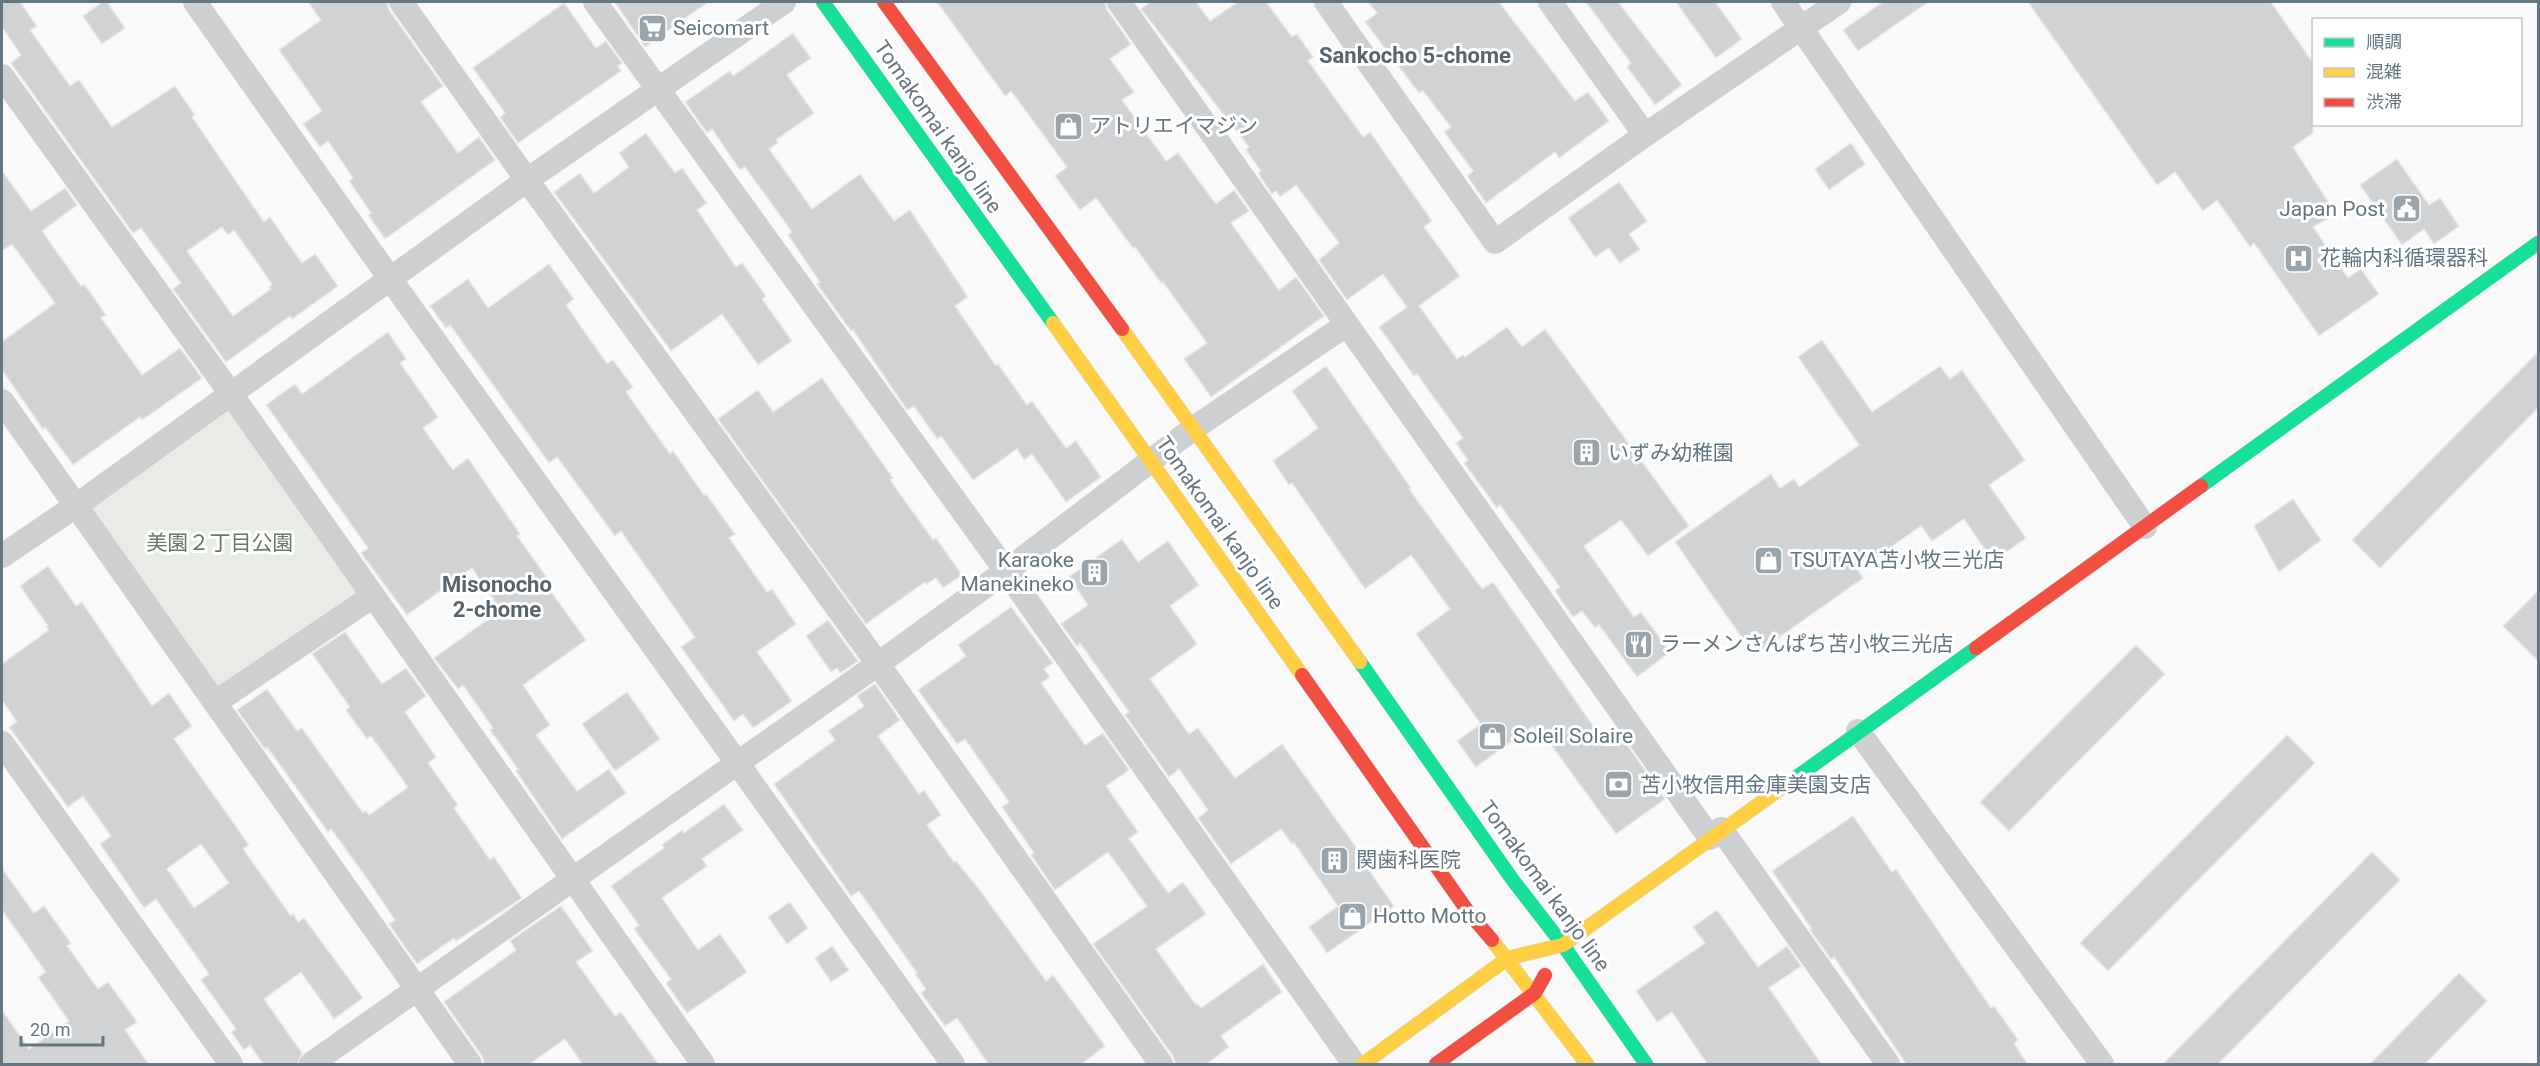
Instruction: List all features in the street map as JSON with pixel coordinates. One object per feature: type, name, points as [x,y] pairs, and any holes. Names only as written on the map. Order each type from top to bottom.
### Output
[{"type":"main road","name":"Tomakomai kanjo line","points":[[823,2],[1468,913],[1508,958],[1587,1065]]},
{"type":"main road","name":"Tomakomai kanjo line","points":[[884,2],[1194,428],[1646,1065]]},
{"type":"main road","points":[[1363,1065],[1508,958],[1563,945],[1715,833],[2538,243]]},
{"type":"main road","points":[[1436,1065],[1535,993],[1563,945]]},
{"type":"street","points":[[195,2],[391,280],[953,1065]]},
{"type":"street","points":[[401,2],[527,180],[878,664],[1161,1065]]},
{"type":"street","points":[[595,2],[1006,571],[1354,1065]]},
{"type":"street","points":[[2,556],[77,505],[527,180],[784,2]]},
{"type":"street","points":[[1119,2],[1346,325],[1715,833],[1888,1065]]},
{"type":"street","points":[[1326,2],[1495,242],[1645,135],[1839,2]]},
{"type":"street","points":[[1551,2],[1645,135]]},
{"type":"street","points":[[1783,2],[2145,526]]},
{"type":"street","points":[[2,76],[231,394],[703,1065]]},
{"type":"street","points":[[311,1065],[878,664],[1006,571],[1149,460],[1346,325]]},
{"type":"street","points":[[2,401],[470,1065]]},
{"type":"street","points":[[216,702],[373,596]]},
{"type":"street","points":[[1858,731],[2102,1065]]},
{"type":"street","points":[[2,743],[231,1065]]},
{"type":"green space","name":"美園２丁目公園","points":[[231,394],[373,596],[216,702],[77,505]]},
{"type":"building","points":[[2,2],[20,2],[37,26],[30,30],[70,86],[79,80],[112,127],[175,86],[195,115],[192,117],[264,222],[270,217],[302,263],[315,254],[338,286],[292,319],[290,316],[226,362],[173,289],[181,283],[141,228],[133,233],[11,63],[21,55],[2,27]],"holes":[[[222,227],[228,235],[234,230],[272,284],[269,287],[271,289],[233,316],[187,251]]]},
{"type":"building","points":[[103,2],[107,2],[125,28],[102,44],[83,16]]},
{"type":"building","points":[[308,2],[387,2],[389,10],[443,86],[421,102],[458,153],[479,137],[495,160],[385,239],[368,215],[371,213],[349,181],[353,178],[328,141],[320,147],[303,124],[322,111],[279,50],[321,20]]},
{"type":"building","name":"Seicomart","points":[[615,2],[708,2],[645,47]]},
{"type":"building","points":[[937,2],[1105,2],[1107,10],[1131,44],[1110,59],[1134,92],[1122,100],[1166,161],[1178,153],[1216,204],[1234,190],[1249,211],[1231,223],[1279,290],[1296,277],[1324,316],[1211,397],[1184,359],[1207,343],[1163,282],[1162,284],[1135,247],[1133,248],[1096,198],[1080,210],[1055,176],[1067,167],[1011,91],[1005,96]]},
{"type":"building","points":[[1151,2],[1196,2],[1210,21],[1238,2],[1266,2],[1292,37],[1297,34],[1313,57],[1308,61],[1363,137],[1370,132],[1432,221],[1424,227],[1460,276],[1419,306],[1457,359],[1463,355],[1465,357],[1507,327],[1522,347],[1545,329],[1689,526],[1648,556],[1621,520],[1584,546],[1634,617],[1641,612],[1670,652],[1637,677],[1599,625],[1595,628],[1582,611],[1573,617],[1555,591],[1560,587],[1500,505],[1497,508],[1464,463],[1468,460],[1456,443],[1463,438],[1417,374],[1414,376],[1379,327],[1407,307],[1383,274],[1347,300],[1319,260],[1339,243],[1296,185],[1280,197],[1276,191],[1272,194],[1258,173],[1261,171],[1246,150],[1249,147],[1141,9]]},
{"type":"building","points":[[1368,2],[1499,2],[1575,101],[1588,92],[1609,121],[1559,158],[1555,152],[1486,203],[1467,176],[1473,171],[1444,132],[1451,127],[1423,91],[1419,93],[1365,22],[1377,13]]},
{"type":"building","points":[[1586,2],[1618,2],[1682,85],[1655,105],[1627,67],[1631,63]]},
{"type":"building","points":[[1676,2],[1715,2],[1742,39],[1716,58]]},
{"type":"building","points":[[1883,2],[1928,2],[1858,51],[1843,30]]},
{"type":"building","points":[[2028,2],[2271,2],[2312,62],[2313,133],[2293,147],[2336,214],[2313,227],[2348,278],[2361,269],[2379,294],[2319,336],[2254,243],[2250,247],[2217,200],[2203,211],[2175,172],[2157,185]]},
{"type":"building","points":[[564,3],[596,48],[606,41],[622,63],[618,66],[621,71],[518,143],[500,117],[505,113],[473,68]]},
{"type":"building","points":[[793,33],[811,58],[787,75],[814,113],[776,140],[778,143],[769,149],[812,209],[860,174],[894,221],[910,210],[968,297],[955,306],[996,366],[998,364],[1027,405],[1032,401],[1066,448],[1076,441],[1101,477],[1066,502],[1032,454],[1024,460],[1017,449],[973,480],[941,436],[937,439],[914,406],[907,410],[853,330],[851,331],[817,284],[820,282],[788,235],[792,232],[745,167],[740,170],[712,129],[707,133],[685,102],[730,71],[733,76]]},
{"type":"building","points":[[646,133],[675,173],[682,168],[707,203],[697,210],[736,267],[742,263],[766,296],[762,299],[792,341],[758,365],[722,314],[671,351],[554,192],[580,173],[594,193],[629,167],[619,153]]},
{"type":"building","points":[[1851,143],[1865,164],[1829,190],[1815,169]]},
{"type":"building","points":[[2397,159],[2429,205],[2440,198],[2459,226],[2434,244],[2424,229],[2402,245],[2360,185]]},
{"type":"building","points":[[2,171],[31,211],[65,188],[77,205],[42,231],[81,286],[84,284],[106,315],[101,318],[142,375],[180,348],[202,378],[142,420],[140,417],[73,465],[45,427],[43,429],[2,370],[2,342],[55,303],[12,244],[2,251]]},
{"type":"building","points":[[1619,182],[1647,221],[1629,234],[1640,249],[1620,263],[1609,248],[1595,257],[1568,218]]},
{"type":"building","points":[[549,264],[574,299],[566,305],[607,364],[613,360],[633,387],[626,392],[670,454],[673,451],[735,534],[729,538],[767,592],[772,589],[796,624],[757,652],[792,701],[753,728],[743,714],[734,721],[681,647],[695,637],[621,531],[615,536],[557,457],[549,463],[450,325],[446,328],[430,306],[468,279],[488,308]]},
{"type":"building","points":[[388,332],[406,359],[400,363],[438,417],[423,428],[453,470],[468,458],[520,534],[517,536],[553,586],[549,589],[586,640],[523,685],[550,725],[536,735],[577,791],[609,769],[626,793],[562,839],[516,771],[518,769],[490,730],[493,728],[463,685],[458,689],[434,658],[501,610],[472,568],[407,615],[361,553],[368,548],[266,405],[295,384],[302,394]]},
{"type":"building","points":[[1822,340],[1872,412],[1940,366],[1950,379],[1962,370],[2025,460],[1989,485],[2026,538],[1993,561],[1964,519],[1932,541],[1921,526],[1858,570],[1863,578],[1754,655],[1675,542],[1771,474],[1780,488],[1794,479],[1799,487],[1859,445],[1798,357]]},
{"type":"building","points":[[2538,352],[2538,408],[2380,568],[2352,540]]},
{"type":"building","points":[[1326,366],[1411,488],[1409,489],[1482,589],[1493,582],[1607,746],[1621,736],[1665,799],[1616,834],[1549,742],[1546,744],[1533,726],[1476,767],[1457,741],[1481,724],[1416,634],[1450,609],[1411,555],[1365,589],[1292,483],[1289,485],[1273,461],[1318,428],[1292,391]]},
{"type":"building","points":[[822,378],[893,478],[890,480],[933,540],[936,538],[962,575],[943,588],[936,578],[927,584],[925,582],[866,624],[718,419],[758,390],[773,412]]},
{"type":"building","points":[[2293,499],[2321,540],[2279,572],[2254,526]]},
{"type":"building","points":[[1122,539],[1138,562],[1168,541],[1199,585],[1170,606],[1197,644],[1150,679],[1189,734],[1198,728],[1235,778],[1282,744],[1371,868],[1368,869],[1394,906],[1327,953],[1309,927],[1338,906],[1294,843],[1292,844],[1281,829],[1231,864],[1198,818],[1208,810],[1179,769],[1169,777],[1125,715],[1129,712],[1080,643],[1077,646],[1061,624],[1088,605],[1069,577]]},
{"type":"building","points":[[48,566],[76,606],[82,602],[152,706],[169,693],[192,726],[174,739],[249,845],[243,849],[291,916],[293,914],[298,922],[304,918],[363,998],[334,1019],[301,972],[264,999],[302,1053],[297,1065],[264,1065],[250,1045],[244,1050],[231,1032],[236,1029],[201,980],[209,974],[156,899],[144,908],[100,844],[111,836],[83,796],[68,807],[9,727],[17,722],[2,700],[2,664],[49,630],[20,586]],"holes":[[[201,844],[229,883],[194,908],[167,869]]]},
{"type":"building","points":[[2538,591],[2538,661],[2503,626]]},
{"type":"building","points":[[1011,607],[1053,663],[1044,669],[1050,677],[1041,683],[1085,745],[1103,733],[1129,770],[1106,786],[1138,832],[1129,839],[1168,893],[1183,882],[1206,914],[1156,949],[1196,1005],[1198,1004],[1201,1008],[1263,964],[1282,992],[1221,1036],[1229,1047],[1205,1065],[1176,1065],[1173,1056],[1093,944],[1147,906],[1108,852],[1055,890],[1031,855],[1034,853],[1002,807],[1009,802],[965,739],[957,744],[918,690],[966,656],[958,645]]},
{"type":"building","points":[[828,620],[858,661],[840,673],[837,668],[831,672],[806,636]]},
{"type":"building","points":[[345,632],[382,684],[406,668],[426,696],[405,712],[436,757],[428,763],[458,805],[454,808],[490,860],[494,857],[522,898],[456,941],[454,938],[417,964],[389,924],[395,920],[368,880],[331,829],[328,832],[267,747],[265,749],[237,710],[267,689],[297,731],[302,728],[363,813],[366,811],[369,815],[408,787],[371,736],[367,739],[346,710],[350,707],[312,654]]},
{"type":"building","points":[[2136,645],[2165,674],[2009,831],[1980,802]]},
{"type":"building","points":[[875,684],[900,720],[878,736],[919,794],[924,790],[941,815],[927,825],[954,862],[956,861],[979,889],[1046,981],[1053,975],[1105,1046],[1080,1065],[989,1065],[957,1018],[945,1026],[921,993],[926,989],[915,974],[917,973],[859,891],[851,896],[774,784],[835,740],[828,731],[864,706],[857,696]]},
{"type":"building","points":[[627,692],[660,739],[615,771],[582,724]]},
{"type":"building","points":[[2287,735],[2315,763],[2108,971],[2080,943]]},
{"type":"building","points":[[724,804],[743,830],[702,859],[707,866],[662,898],[698,950],[720,934],[747,972],[687,1013],[666,983],[671,979],[634,929],[639,925],[611,886],[664,848],[662,845],[682,830],[684,833]]},
{"type":"building","points":[[1853,816],[1892,872],[1896,869],[1991,1008],[1994,1006],[2018,1040],[2014,1043],[2028,1065],[1907,1065],[1834,957],[1831,959],[1810,930],[1812,929],[1772,871]]},
{"type":"building","points":[[2372,852],[2400,880],[2217,1065],[2162,1065]]},
{"type":"building","points":[[2,869],[34,913],[44,906],[71,943],[67,946],[98,989],[108,982],[137,1022],[125,1030],[149,1065],[2,1065],[2,1010],[29,1049],[69,1021],[38,977],[46,972],[2,910]]},
{"type":"building","points":[[790,902],[808,928],[787,944],[768,917]]},
{"type":"building","points":[[561,906],[593,951],[576,962],[615,1016],[621,1012],[659,1065],[583,1065],[565,1039],[528,1065],[485,1065],[482,1056],[444,1002],[516,950],[510,941]]},
{"type":"building","points":[[1717,910],[1758,967],[1787,946],[1801,966],[1769,988],[1822,1065],[1708,1065],[1672,1012],[1657,1022],[1636,991],[1705,943],[1693,927]]},
{"type":"building","points":[[832,946],[849,970],[831,982],[815,958]]},
{"type":"building","points":[[2459,973],[2487,1001],[2424,1065],[2369,1065]]},
{"type":"traffic: fast","points":[[823,2],[1053,323]]},
{"type":"traffic: fast","points":[[2201,486],[2538,243]]},
{"type":"traffic: fast","points":[[1787,784],[1976,648]]},
{"type":"traffic: fast","points":[[1360,662],[1512,879],[1563,945],[1646,1064]]},
{"type":"traffic: slow","points":[[1053,323],[1302,675]]},
{"type":"traffic: slow","points":[[1122,329],[1360,662]]},
{"type":"traffic: slow","points":[[1363,1064],[1508,958],[1563,945],[1787,784]]},
{"type":"traffic: slow","points":[[1492,940],[1587,1064]]},
{"type":"traffic: jam","points":[[884,2],[1122,329]]},
{"type":"traffic: jam","points":[[1976,648],[2201,486]]},
{"type":"traffic: jam","points":[[1302,675],[1469,913],[1492,940]]},
{"type":"traffic: jam","points":[[1436,1064],[1535,993],[1545,975]]},
{"type":"place","name":"Seicomart","points":[[652,28]]},
{"type":"place","name":"アトリエイマジン","points":[[1069,126]]},
{"type":"place","name":"Japan Post","points":[[2406,209]]},
{"type":"place","name":"花輪内科循環器科","points":[[2299,258]]},
{"type":"place","name":"いずみ幼稚園","points":[[1587,453]]},
{"type":"place","name":"TSUTAYA苫小牧三光店","points":[[1769,560]]},
{"type":"place","name":"Karaoke Manekineko","points":[[1095,572]]},
{"type":"place","name":"ラーメンさんぱち苫小牧三光店","points":[[1639,644]]},
{"type":"place","name":"Soleil Solaire","points":[[1492,736]]},
{"type":"place","name":"苫小牧信用金庫美園支店","points":[[1619,785]]},
{"type":"place","name":"関歯科医院","points":[[1335,860]]},
{"type":"place","name":"Hotto Motto","points":[[1352,916]]},
{"type":"district","name":"Sankocho 5-chome","points":[[1415,55]]},
{"type":"district","name":"Misonocho 2-chome","points":[[497,596]]}]
